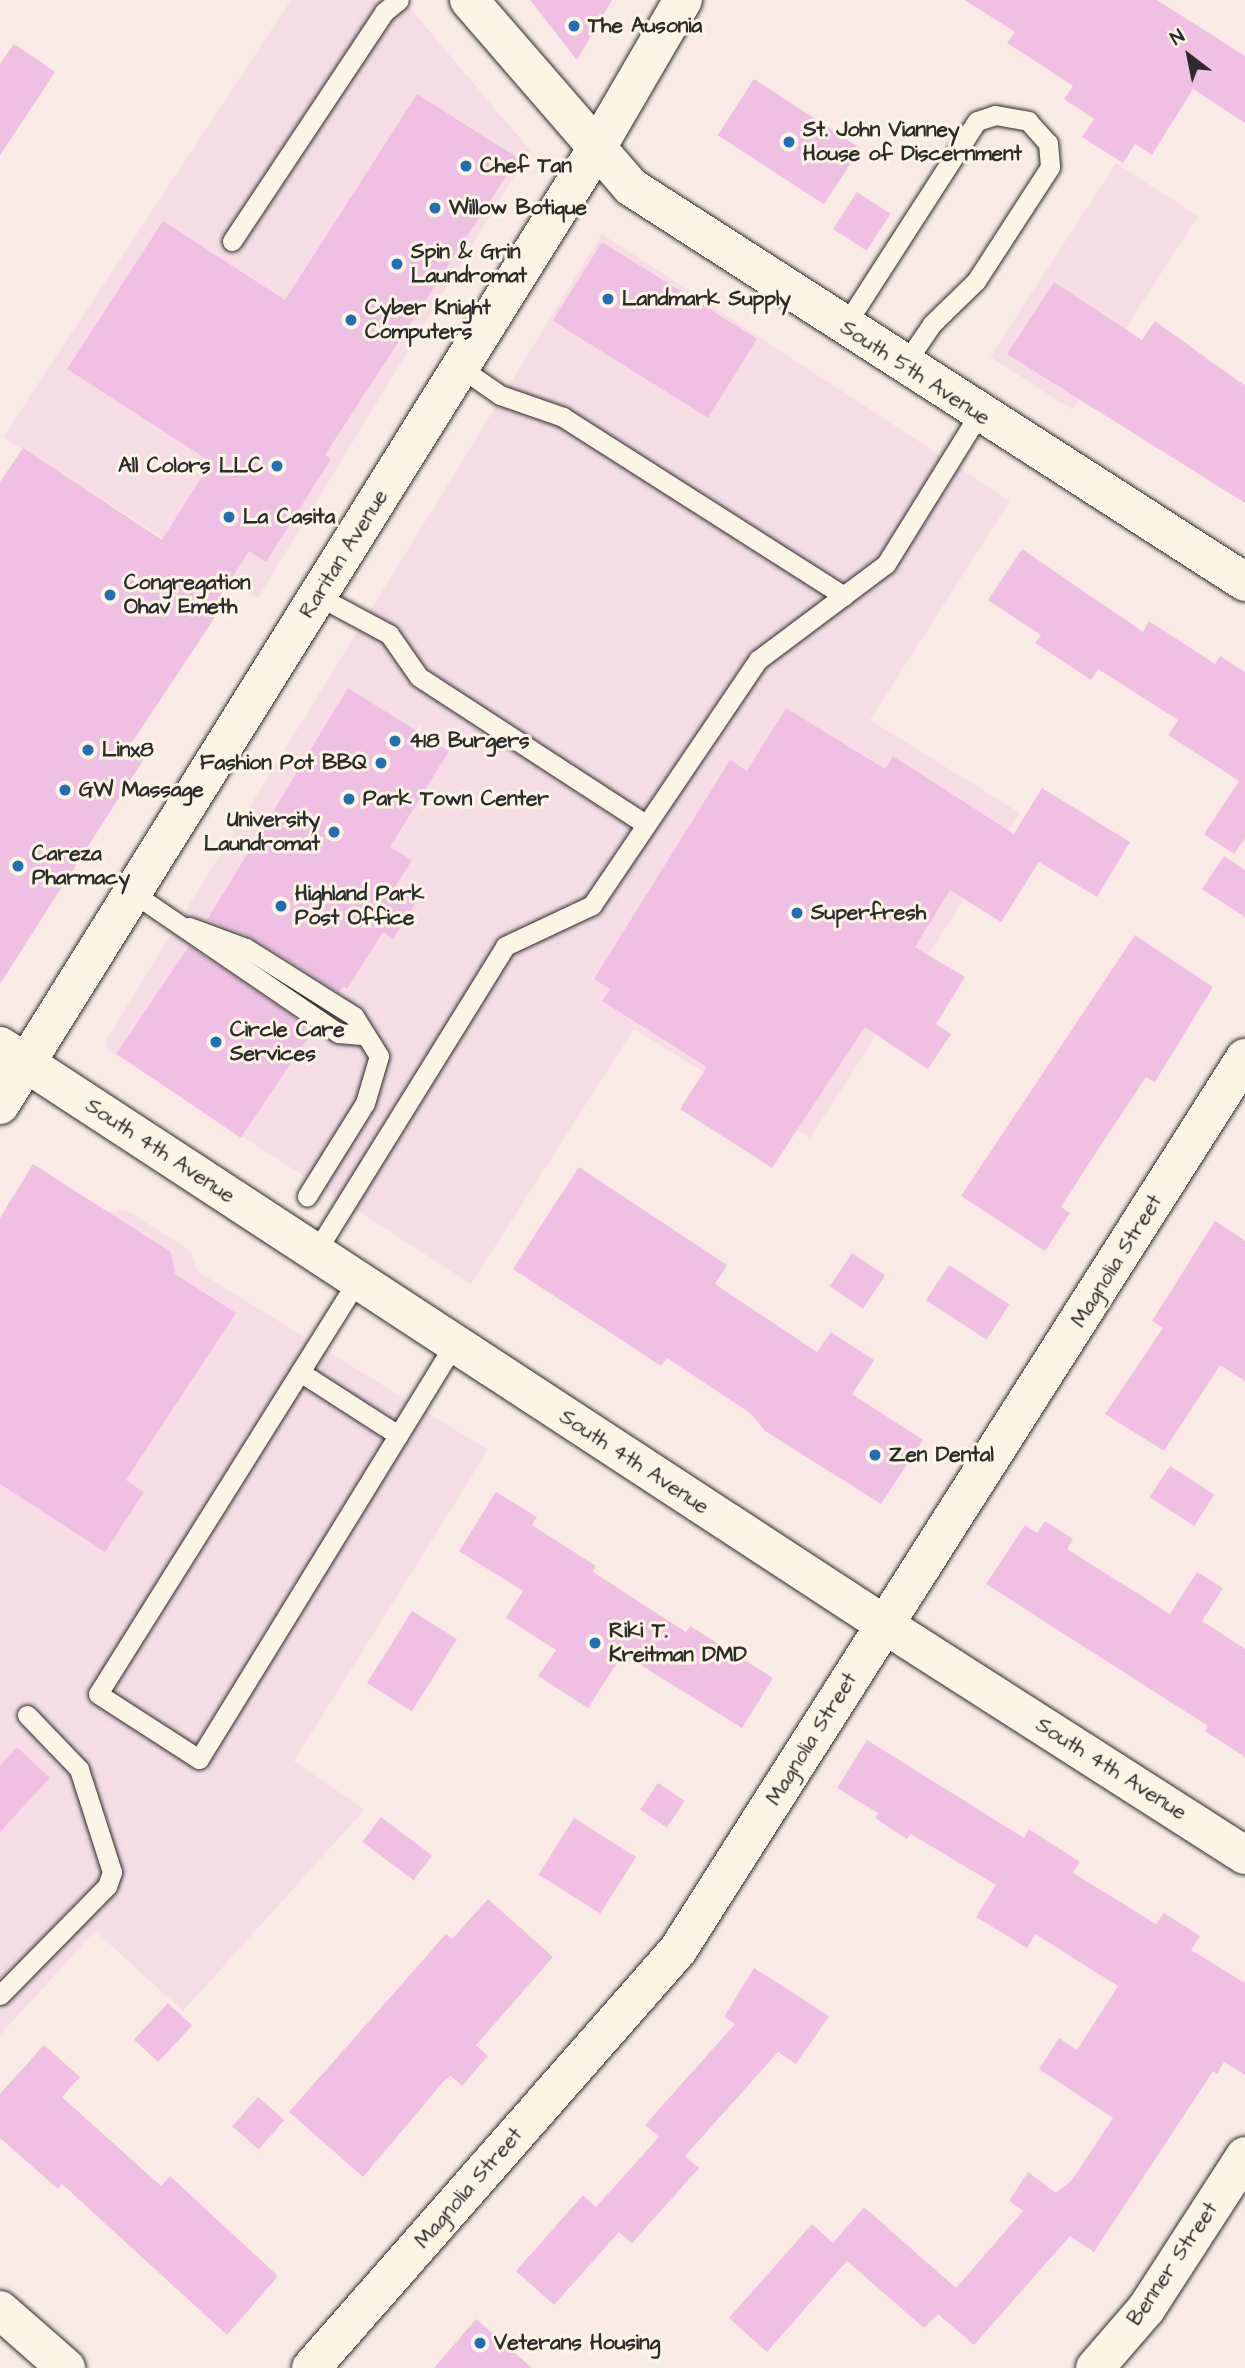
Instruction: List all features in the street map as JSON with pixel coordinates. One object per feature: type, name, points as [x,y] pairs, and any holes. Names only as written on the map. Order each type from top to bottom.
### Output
[{"type":"street","name":"South 5th Avenue","points":[[469,0],[595,151],[631,187],[979,414],[1245,582]]},
{"type":"street","name":"Raritan Avenue","points":[[0,1105],[13,1054],[133,893],[595,151],[683,0]]},
{"type":"street","name":"South 4th Avenue","points":[[13,1054],[884,1625],[1245,1855]]},
{"type":"street","name":"Magnolia Street","points":[[311,2368],[678,1950],[1245,1058]]},
{"type":"street","name":"Benner Street","points":[[1095,2368],[1146,2309],[1245,2156]]},
{"type":"street","points":[[0,2310],[66,2368]]},
{"type":"lane","points":[[232,241],[384,12],[399,0]]},
{"type":"lane","points":[[844,327],[977,121],[995,115],[1028,121],[1042,131],[1050,167],[976,281],[932,324],[904,365]]},
{"type":"lane","points":[[461,368],[500,395],[563,417],[844,596]]},
{"type":"lane","points":[[315,1253],[505,946],[592,905],[758,660],[886,564],[979,414]]},
{"type":"lane","points":[[318,596],[389,634],[419,677],[645,824]]},
{"type":"lane","points":[[133,893],[189,927],[246,948],[312,988],[354,1016],[361,1035],[379,1056],[365,1103],[307,1195]]},
{"type":"lane","points":[[357,1281],[98,1694],[199,1759],[454,1345]]},
{"type":"lane","points":[[300,1372],[398,1435]]},
{"type":"lane","points":[[0,1995],[107,1886],[112,1872],[79,1769],[27,1715]]},
{"type":"shaded area","points":[[291,0],[403,0],[530,150],[258,598],[3,437]]},
{"type":"shaded area","points":[[1116,163],[1198,216],[1072,410],[990,357]]},
{"type":"shaded area","points":[[602,234],[1010,501],[870,720],[1020,813],[810,1138],[634,1029],[471,1284],[108,1050],[106,1040]]},
{"type":"shaded area","points":[[128,1211],[191,1251],[197,1271],[488,1450],[294,1761],[364,1809],[358,1817],[183,2011],[95,1931],[0,2035],[0,1218]]},
{"type":"building","name":"The Ausonia","points":[[530,0],[612,0],[577,60]]},
{"type":"building","points":[[965,0],[1157,0],[1245,56],[1245,123],[1193,89],[1152,155],[1135,144],[1123,163],[1082,137],[1094,119],[1064,99],[1073,86],[1007,43],[1015,32]]},
{"type":"building","points":[[14,44],[55,72],[0,155],[0,64]]},
{"type":"building","name":"St. John Vianney House of Discernment","points":[[754,79],[861,148],[824,204],[718,135]]},
{"type":"building","points":[[417,94],[518,158],[325,455],[331,459],[266,562],[249,551],[213,607],[219,611],[131,744],[147,754],[0,984],[0,482],[23,448],[162,540],[211,462],[67,369],[163,221],[285,300]]},
{"type":"building","points":[[857,192],[891,214],[867,251],[833,229]]},
{"type":"building","points":[[602,242],[757,339],[708,418],[553,321]]},
{"type":"building","points":[[1054,282],[1142,340],[1155,321],[1245,386],[1245,503],[1007,354]]},
{"type":"building","points":[[1022,549],[1143,632],[1149,621],[1215,664],[1220,656],[1245,672],[1245,838],[1234,854],[1204,834],[1239,781],[1168,735],[1178,720],[1098,669],[1091,680],[1035,643],[1041,635],[988,600]]},
{"type":"building","name":"Park Town Center","points":[[348,688],[449,751],[390,847],[412,860],[395,887],[417,901],[393,939],[383,932],[347,989],[343,986],[339,992],[252,937],[207,920]]},
{"type":"building","name":"Superfresh","points":[[786,708],[885,769],[893,756],[1014,834],[1042,788],[1130,842],[1097,897],[1039,862],[1001,922],[950,890],[915,947],[965,977],[936,1024],[951,1034],[928,1069],[865,1027],[772,1168],[680,1109],[707,1067],[602,1001],[610,989],[594,979],[730,760],[747,771]]},
{"type":"building","points":[[1224,856],[1245,870],[1245,917],[1202,889]]},
{"type":"building","points":[[1135,935],[1213,987],[1155,1082],[1146,1077],[1061,1207],[1070,1213],[1045,1251],[961,1196]]},
{"type":"building","name":"Circle Care Services","points":[[189,946],[313,1030],[241,1138],[116,1054]]},
{"type":"building","points":[[33,1164],[171,1252],[175,1274],[236,1313],[126,1480],[144,1492],[105,1552],[0,1484],[0,1218]]},
{"type":"building","points":[[579,1167],[727,1265],[715,1284],[817,1352],[831,1332],[874,1360],[852,1394],[923,1440],[881,1504],[765,1431],[750,1413],[667,1358],[661,1366],[513,1269]]},
{"type":"building","points":[[1215,1221],[1245,1241],[1245,1381],[1220,1365],[1164,1451],[1105,1414],[1163,1328],[1152,1321]]},
{"type":"building","points":[[852,1253],[885,1275],[863,1309],[830,1286]]},
{"type":"building","points":[[949,1265],[1009,1304],[987,1339],[926,1300]]},
{"type":"building","points":[[1170,1466],[1214,1495],[1194,1526],[1150,1497]]},
{"type":"building","points":[[496,1492],[537,1517],[532,1525],[596,1566],[593,1572],[686,1632],[690,1626],[773,1678],[742,1728],[623,1654],[588,1708],[538,1676],[556,1650],[506,1618],[523,1591],[459,1551]]},
{"type":"building","points":[[1045,1521],[1073,1539],[1067,1549],[1170,1614],[1197,1572],[1223,1588],[1202,1621],[1245,1649],[1245,1757],[1205,1731],[1208,1726],[986,1584],[1025,1525],[1037,1533]]},
{"type":"building","points":[[412,1611],[457,1639],[412,1711],[367,1683]]},
{"type":"building","points":[[867,1740],[1024,1838],[1029,1829],[1080,1862],[1073,1873],[1156,1924],[1164,1913],[1200,1936],[1191,1950],[1245,1983],[1245,2075],[1224,2062],[1217,2074],[1213,2071],[1094,2252],[1070,2236],[974,2345],[938,2314],[924,2328],[847,2261],[767,2352],[729,2318],[812,2224],[833,2243],[864,2207],[956,2288],[1023,2211],[1009,2201],[1028,2172],[1056,2193],[1072,2180],[1113,2118],[1039,2069],[1059,2038],[1077,2050],[1118,1986],[1035,1934],[1027,1948],[976,1917],[996,1885],[911,1834],[907,1839],[875,1818],[878,1813],[837,1788]]},
{"type":"building","points":[[17,1747],[50,1778],[0,1832],[0,1766]]},
{"type":"building","points":[[658,1783],[685,1801],[667,1827],[640,1810]]},
{"type":"building","points":[[381,1817],[432,1856],[413,1880],[362,1842]]},
{"type":"building","points":[[574,1818],[636,1857],[600,1914],[538,1875]]},
{"type":"building","points":[[488,1899],[553,1957],[476,2045],[488,2056],[462,2086],[451,2076],[444,2081],[363,2177],[289,2112],[446,1934],[452,1939]]},
{"type":"building","points":[[754,1968],[829,2016],[796,2064],[778,2052],[685,2156],[699,2168],[632,2243],[619,2232],[554,2305],[516,2271],[583,2195],[596,2207],[659,2137],[645,2125],[735,2024],[724,2017]]},
{"type":"building","points":[[168,2003],[192,2026],[158,2062],[134,2040]]},
{"type":"building","points":[[44,2045],[80,2077],[62,2097],[161,2186],[170,2176],[278,2276],[227,2335],[62,2184],[58,2189],[0,2138],[0,2094]]},
{"type":"building","points":[[258,2097],[284,2120],[259,2149],[232,2126]]},
{"type":"building","name":"Veterans Housing","points":[[476,2319],[532,2368],[434,2368]]},
{"type":"place","name":"The Ausonia","points":[[574,26]]},
{"type":"place","name":"St. John Vianney House of Discernment","points":[[789,142]]},
{"type":"place","name":"Chef Tan","points":[[466,166]]},
{"type":"place","name":"Willow Botique","points":[[435,208]]},
{"type":"place","name":"Spin & Grin Laundromat","points":[[397,264]]},
{"type":"place","name":"Landmark Supply","points":[[608,299]]},
{"type":"place","name":"Cyber Knight Computers","points":[[351,320]]},
{"type":"place","name":"All Colors LLC","points":[[277,466]]},
{"type":"place","name":"La Casita","points":[[229,517]]},
{"type":"place","name":"Congregation Ohav Emeth","points":[[110,595]]},
{"type":"place","name":"418 Burgers","points":[[395,741]]},
{"type":"place","name":"Linx8","points":[[88,750]]},
{"type":"place","name":"Fashion Pot BBQ","points":[[381,763]]},
{"type":"place","name":"GW Massage","points":[[65,790]]},
{"type":"place","name":"Park Town Center","points":[[349,799]]},
{"type":"place","name":"University Laundromat","points":[[334,832]]},
{"type":"place","name":"Careza Pharmacy","points":[[18,866]]},
{"type":"place","name":"Highland Park Post Office","points":[[281,906]]},
{"type":"place","name":"Superfresh","points":[[797,913]]},
{"type":"place","name":"Circle Care Services","points":[[216,1042]]},
{"type":"place","name":"Zen Dental","points":[[875,1455]]},
{"type":"place","name":"Riki T. Kreitman DMD","points":[[595,1643]]},
{"type":"place","name":"Veterans Housing","points":[[480,2343]]}]
